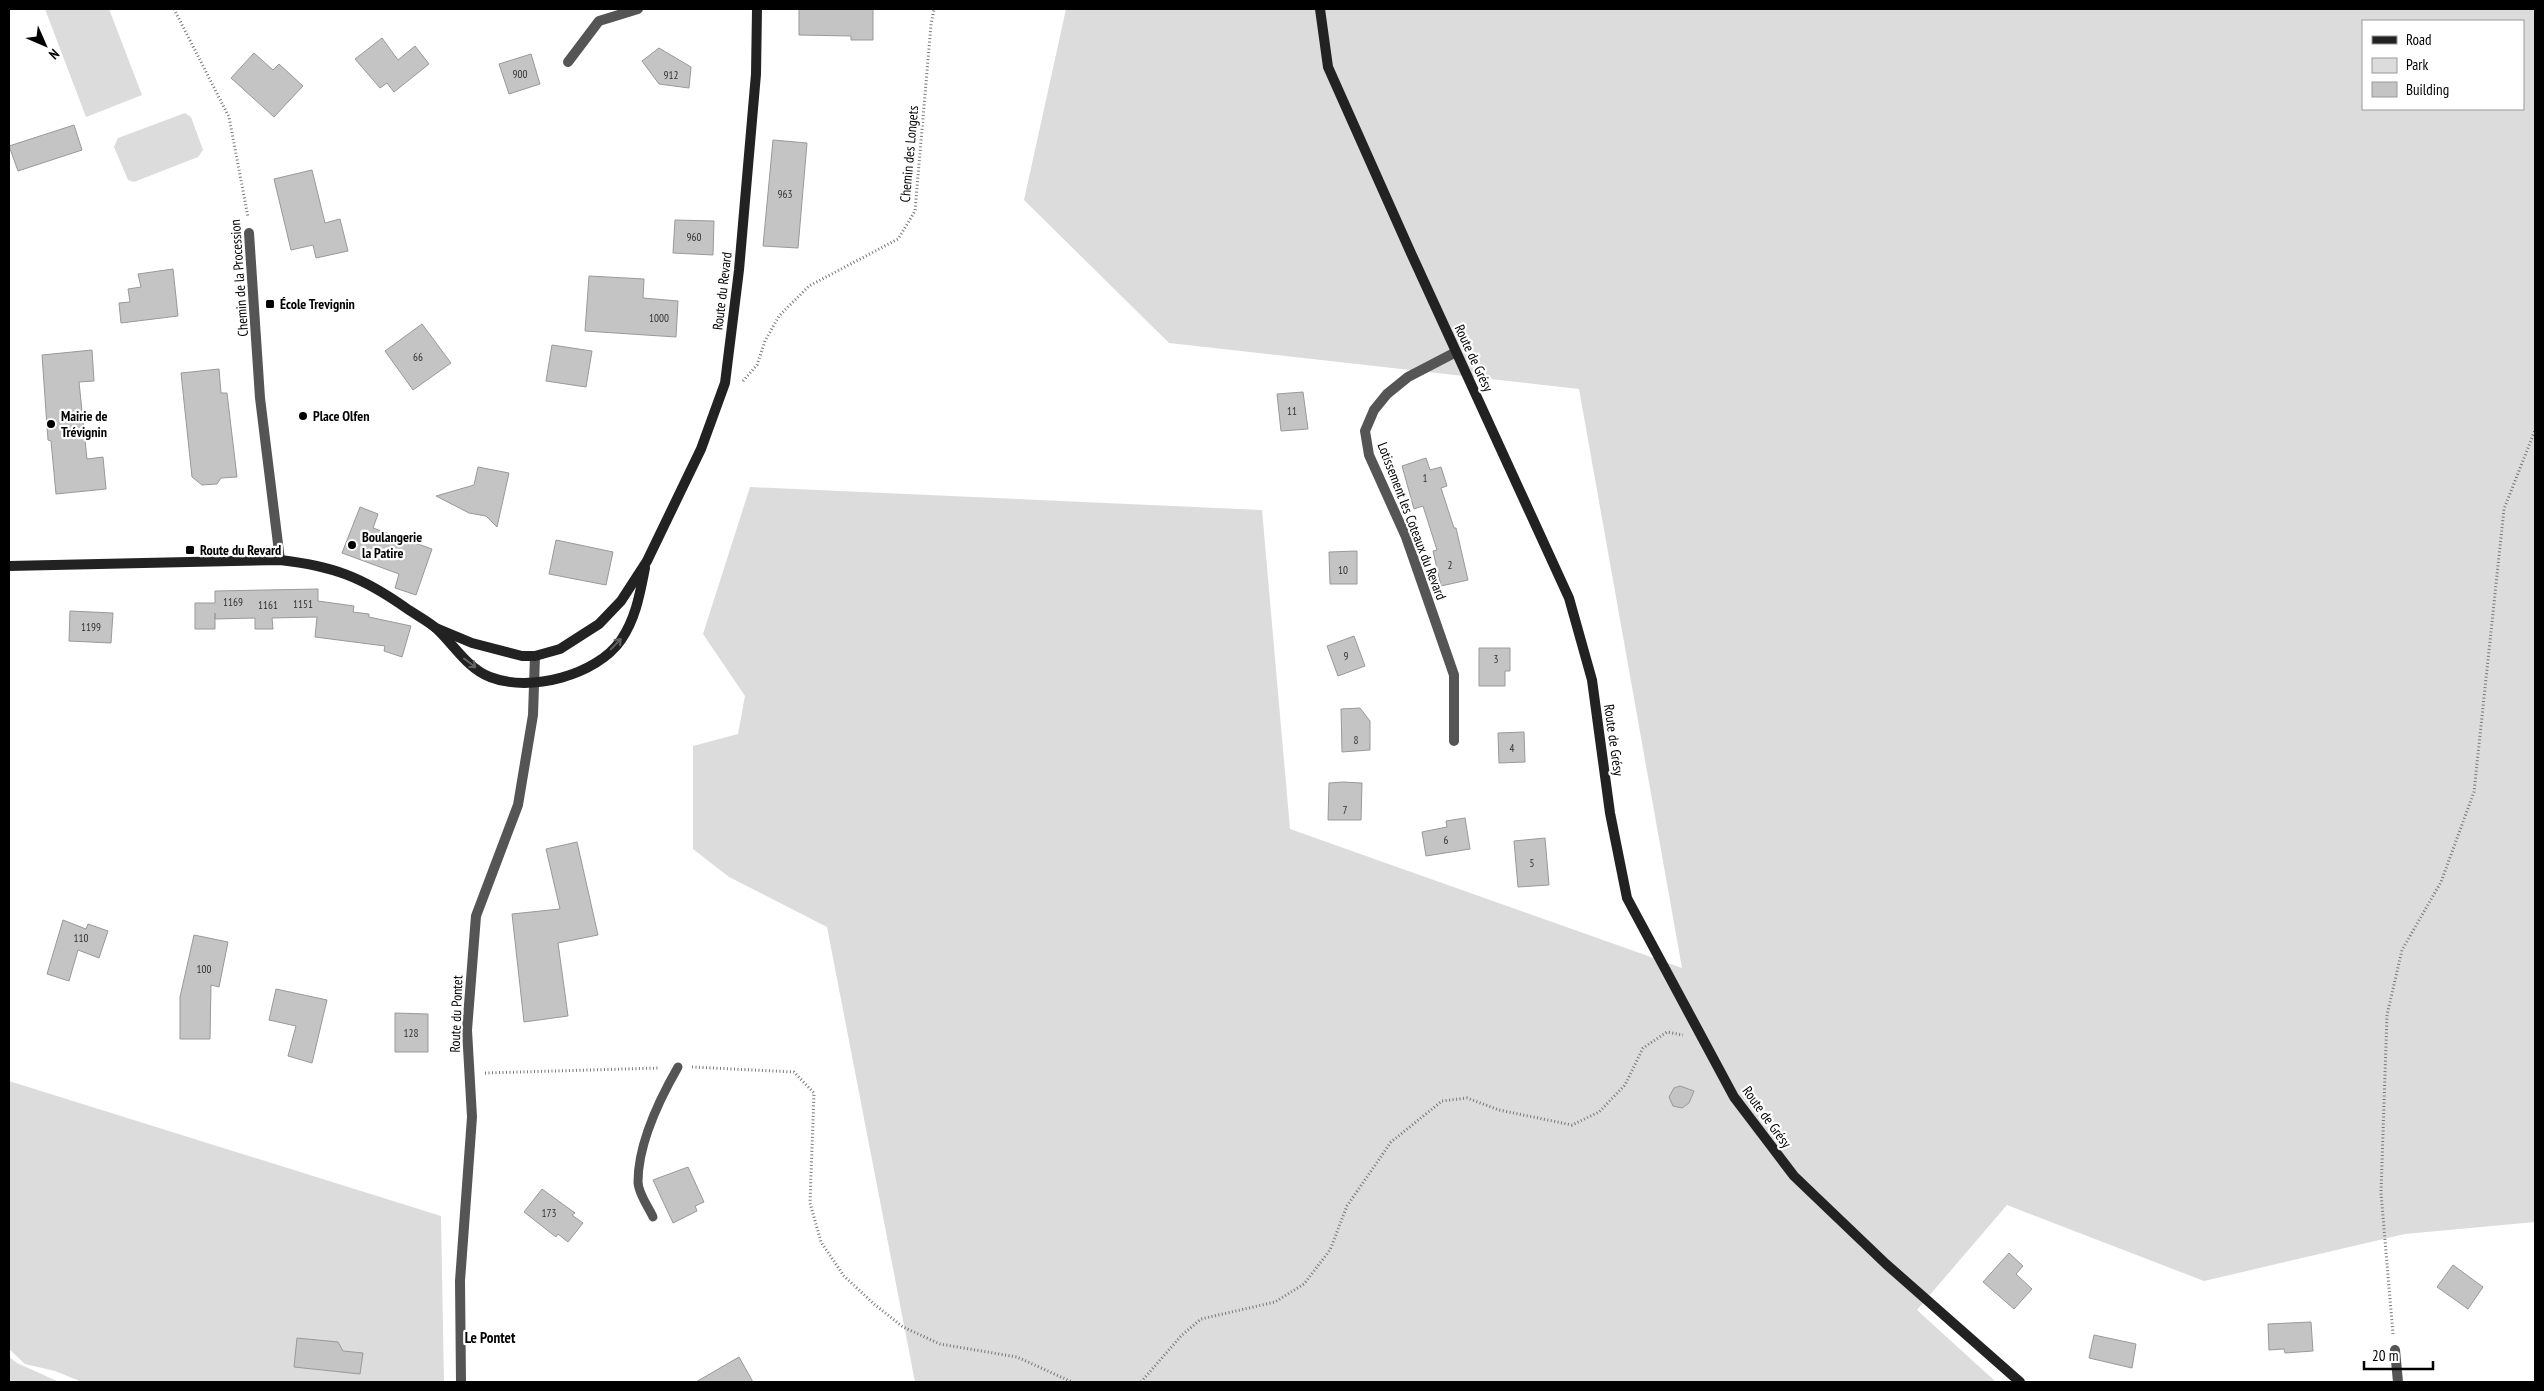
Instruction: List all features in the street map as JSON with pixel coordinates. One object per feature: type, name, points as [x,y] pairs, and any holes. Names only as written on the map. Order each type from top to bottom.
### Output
[{"type":"main road","name":"Route du Revard","points":[[436,628],[502,653],[535,656],[560,649],[599,624],[621,601],[647,561],[701,449],[725,383],[739,270],[752,123],[758,9]]},
{"type":"main road","name":"Route de Grésy","points":[[1320,9],[1328,67],[1569,598],[1592,680],[1610,813],[1627,898],[1734,1097],[1794,1176],[1886,1264],[2020,1382]]},
{"type":"main road","name":"Route du Revard","points":[[9,566],[280,560],[317,564],[352,575],[382,591],[436,628],[463,658],[489,677],[508,682],[535,684],[575,674],[602,657],[620,641],[631,622],[647,561]]},
{"type":"street","points":[[568,62],[599,21],[638,9]]},
{"type":"street","name":"Chemin de la Procession","points":[[250,233],[260,398],[280,560]]},
{"type":"street","name":"Lotissement les Coteaux du Revard","points":[[1454,741],[1454,675],[1406,537],[1369,455],[1365,431],[1374,410],[1387,394],[1408,377],[1456,352]]},
{"type":"street","name":"Route du Pontet","points":[[460,1382],[460,1281],[472,1117],[467,1030],[476,916],[518,806],[533,715],[535,656]]},
{"type":"street","points":[[2395,1350],[2398,1382]]},
{"type":"lane","points":[[653,1217],[638,1184],[642,1156],[656,1105],[678,1067]]},
{"type":"path","name":"Chemin de la Procession","points":[[174,9],[229,117],[248,212],[250,233]]},
{"type":"path","name":"Chemin des Longets","points":[[725,383],[742,382],[757,364],[765,341],[779,316],[809,286],[898,239],[915,212],[934,9]]},
{"type":"path","points":[[2395,1350],[2381,1193],[2387,1015],[2402,950],[2441,882],[2474,792],[2504,509],[2535,430]]},
{"type":"path","points":[[1141,1382],[1181,1336],[1202,1320],[1275,1302],[1304,1284],[1330,1250],[1347,1206],[1391,1142],[1442,1101],[1467,1098],[1499,1110],[1572,1125],[1599,1112],[1625,1085],[1643,1048],[1668,1032],[1703,1038]]},
{"type":"path","points":[[469,1074],[703,1066],[794,1072],[814,1093],[810,1203],[821,1242],[844,1276],[874,1304],[904,1327],[940,1344],[1017,1357],[1072,1382]]},
{"type":"green space","points":[[45,9],[109,9],[142,95],[86,117]]},
{"type":"green space","points":[[1066,9],[2535,9],[2535,1222],[2405,1234],[2204,1281],[2007,1205],[1917,1310],[1996,1382],[915,1382],[827,927],[729,877],[693,849],[693,746],[738,734],[745,696],[703,634],[750,487],[1262,510],[1290,829],[1682,968],[1579,389],[1169,343],[1024,200]]},
{"type":"green space","points":[[185,113],[191,117],[203,150],[198,157],[134,182],[128,180],[114,147],[118,138]]},
{"type":"green space","points":[[9,1081],[441,1216],[444,1382],[82,1382],[55,1371],[25,1364],[9,1349]]},
{"type":"green space","points":[[9,1357],[17,1363],[59,1382],[9,1382]]},
{"type":"building","points":[[799,9],[873,9],[873,40],[851,40],[851,36],[799,35]]},
{"type":"building","points":[[382,38],[398,60],[415,46],[429,64],[394,92],[387,83],[380,88],[355,59]]},
{"type":"building","points":[[659,48],[691,67],[689,88],[659,84],[642,61]]},
{"type":"building","points":[[254,53],[273,70],[279,64],[303,86],[274,117],[231,78]]},
{"type":"building","points":[[531,54],[540,84],[509,94],[499,64]]},
{"type":"building","points":[[74,125],[82,150],[18,171],[9,146]]},
{"type":"building","points":[[773,140],[807,143],[798,248],[763,246]]},
{"type":"building","points":[[312,170],[325,223],[340,219],[348,251],[316,258],[313,245],[291,250],[274,179]]},
{"type":"building","points":[[675,220],[714,221],[713,255],[673,253]]},
{"type":"building","points":[[173,269],[178,316],[121,323],[119,303],[130,302],[128,289],[141,287],[138,274]]},
{"type":"building","points":[[589,276],[644,279],[643,298],[678,301],[676,337],[585,331]]},
{"type":"building","points":[[422,324],[451,363],[413,390],[385,351]]},
{"type":"building","points":[[552,345],[592,351],[586,387],[546,381]]},
{"type":"building","points":[[92,350],[94,381],[79,382],[87,459],[103,457],[106,489],[56,494],[51,441],[48,440],[42,355]]},
{"type":"building","points":[[219,369],[221,393],[227,393],[237,477],[221,478],[217,484],[202,485],[192,477],[181,373]]},
{"type":"building","points":[[1303,392],[1308,429],[1281,431],[1277,394]]},
{"type":"building","points":[[1426,458],[1430,470],[1441,467],[1447,486],[1441,488],[1454,528],[1456,528],[1468,580],[1441,586],[1433,551],[1437,550],[1423,506],[1414,509],[1402,466]]},
{"type":"building","points":[[478,467],[509,473],[497,527],[486,516],[469,513],[436,496],[474,485]]},
{"type":"building","points":[[360,507],[378,514],[373,528],[432,549],[416,595],[395,588],[399,574],[342,553]]},
{"type":"building","points":[[556,540],[613,552],[606,585],[549,574]]},
{"type":"building","points":[[1357,551],[1357,584],[1330,584],[1329,552]]},
{"type":"building","points":[[318,589],[318,601],[354,606],[353,612],[369,614],[369,617],[411,626],[402,657],[384,651],[385,646],[315,637],[317,617],[272,618],[273,629],[255,629],[255,618],[215,619],[215,629],[195,629],[195,603],[215,603],[215,591]]},
{"type":"building","points":[[70,611],[113,613],[111,643],[69,641]]},
{"type":"building","points":[[1354,636],[1365,666],[1338,676],[1327,646]]},
{"type":"building","points":[[1479,648],[1510,648],[1510,671],[1505,671],[1505,686],[1479,686]]},
{"type":"building","points":[[1360,708],[1370,721],[1370,750],[1342,752],[1341,709]]},
{"type":"building","points":[[1524,732],[1525,762],[1499,763],[1498,733]]},
{"type":"building","points":[[1329,783],[1362,783],[1361,820],[1328,820]]},
{"type":"building","points":[[1465,818],[1470,849],[1426,856],[1422,832],[1447,827],[1446,821]]},
{"type":"building","points":[[1545,838],[1549,885],[1518,887],[1514,841]]},
{"type":"building","points":[[577,842],[598,935],[558,943],[568,1016],[524,1022],[512,914],[560,909],[546,849]]},
{"type":"building","points":[[63,920],[86,929],[88,924],[108,931],[99,958],[78,950],[69,981],[47,974]]},
{"type":"building","points":[[194,935],[228,942],[219,987],[211,985],[210,1039],[180,1039],[180,997]]},
{"type":"building","points":[[276,989],[327,1000],[312,1063],[288,1056],[296,1026],[269,1020]]},
{"type":"building","points":[[395,1013],[428,1014],[428,1052],[395,1052]]},
{"type":"building","points":[[1680,1086],[1694,1091],[1689,1103],[1682,1108],[1673,1106],[1669,1097],[1674,1088]]},
{"type":"building","points":[[688,1167],[704,1202],[695,1206],[697,1211],[673,1223],[653,1180]]},
{"type":"building","points":[[542,1189],[575,1213],[572,1215],[583,1223],[568,1242],[558,1234],[556,1237],[524,1212]]},
{"type":"building","points":[[2009,1253],[2023,1266],[2016,1274],[2032,1289],[2014,1309],[1983,1282]]},
{"type":"building","points":[[2453,1265],[2483,1287],[2468,1309],[2437,1287]]},
{"type":"building","points":[[2311,1322],[2313,1351],[2285,1353],[2284,1349],[2269,1350],[2268,1324]]},
{"type":"building","points":[[2094,1335],[2136,1344],[2132,1368],[2089,1358]]},
{"type":"building","points":[[297,1338],[338,1342],[343,1351],[363,1353],[360,1374],[294,1367]]},
{"type":"building","points":[[739,1357],[753,1382],[696,1382]]},
{"type":"place","name":"École Trevignin","points":[[270,304]]},
{"type":"place","name":"Place Olfen","points":[[303,416]]},
{"type":"place","name":"Mairie de Trévignin","points":[[51,424]]},
{"type":"place","name":"Boulangerie la Patire","points":[[352,545]]},
{"type":"place","name":"Route du Revard","points":[[190,550]]},
{"type":"district","name":"Le Pontet","points":[[490,1338]]}]
